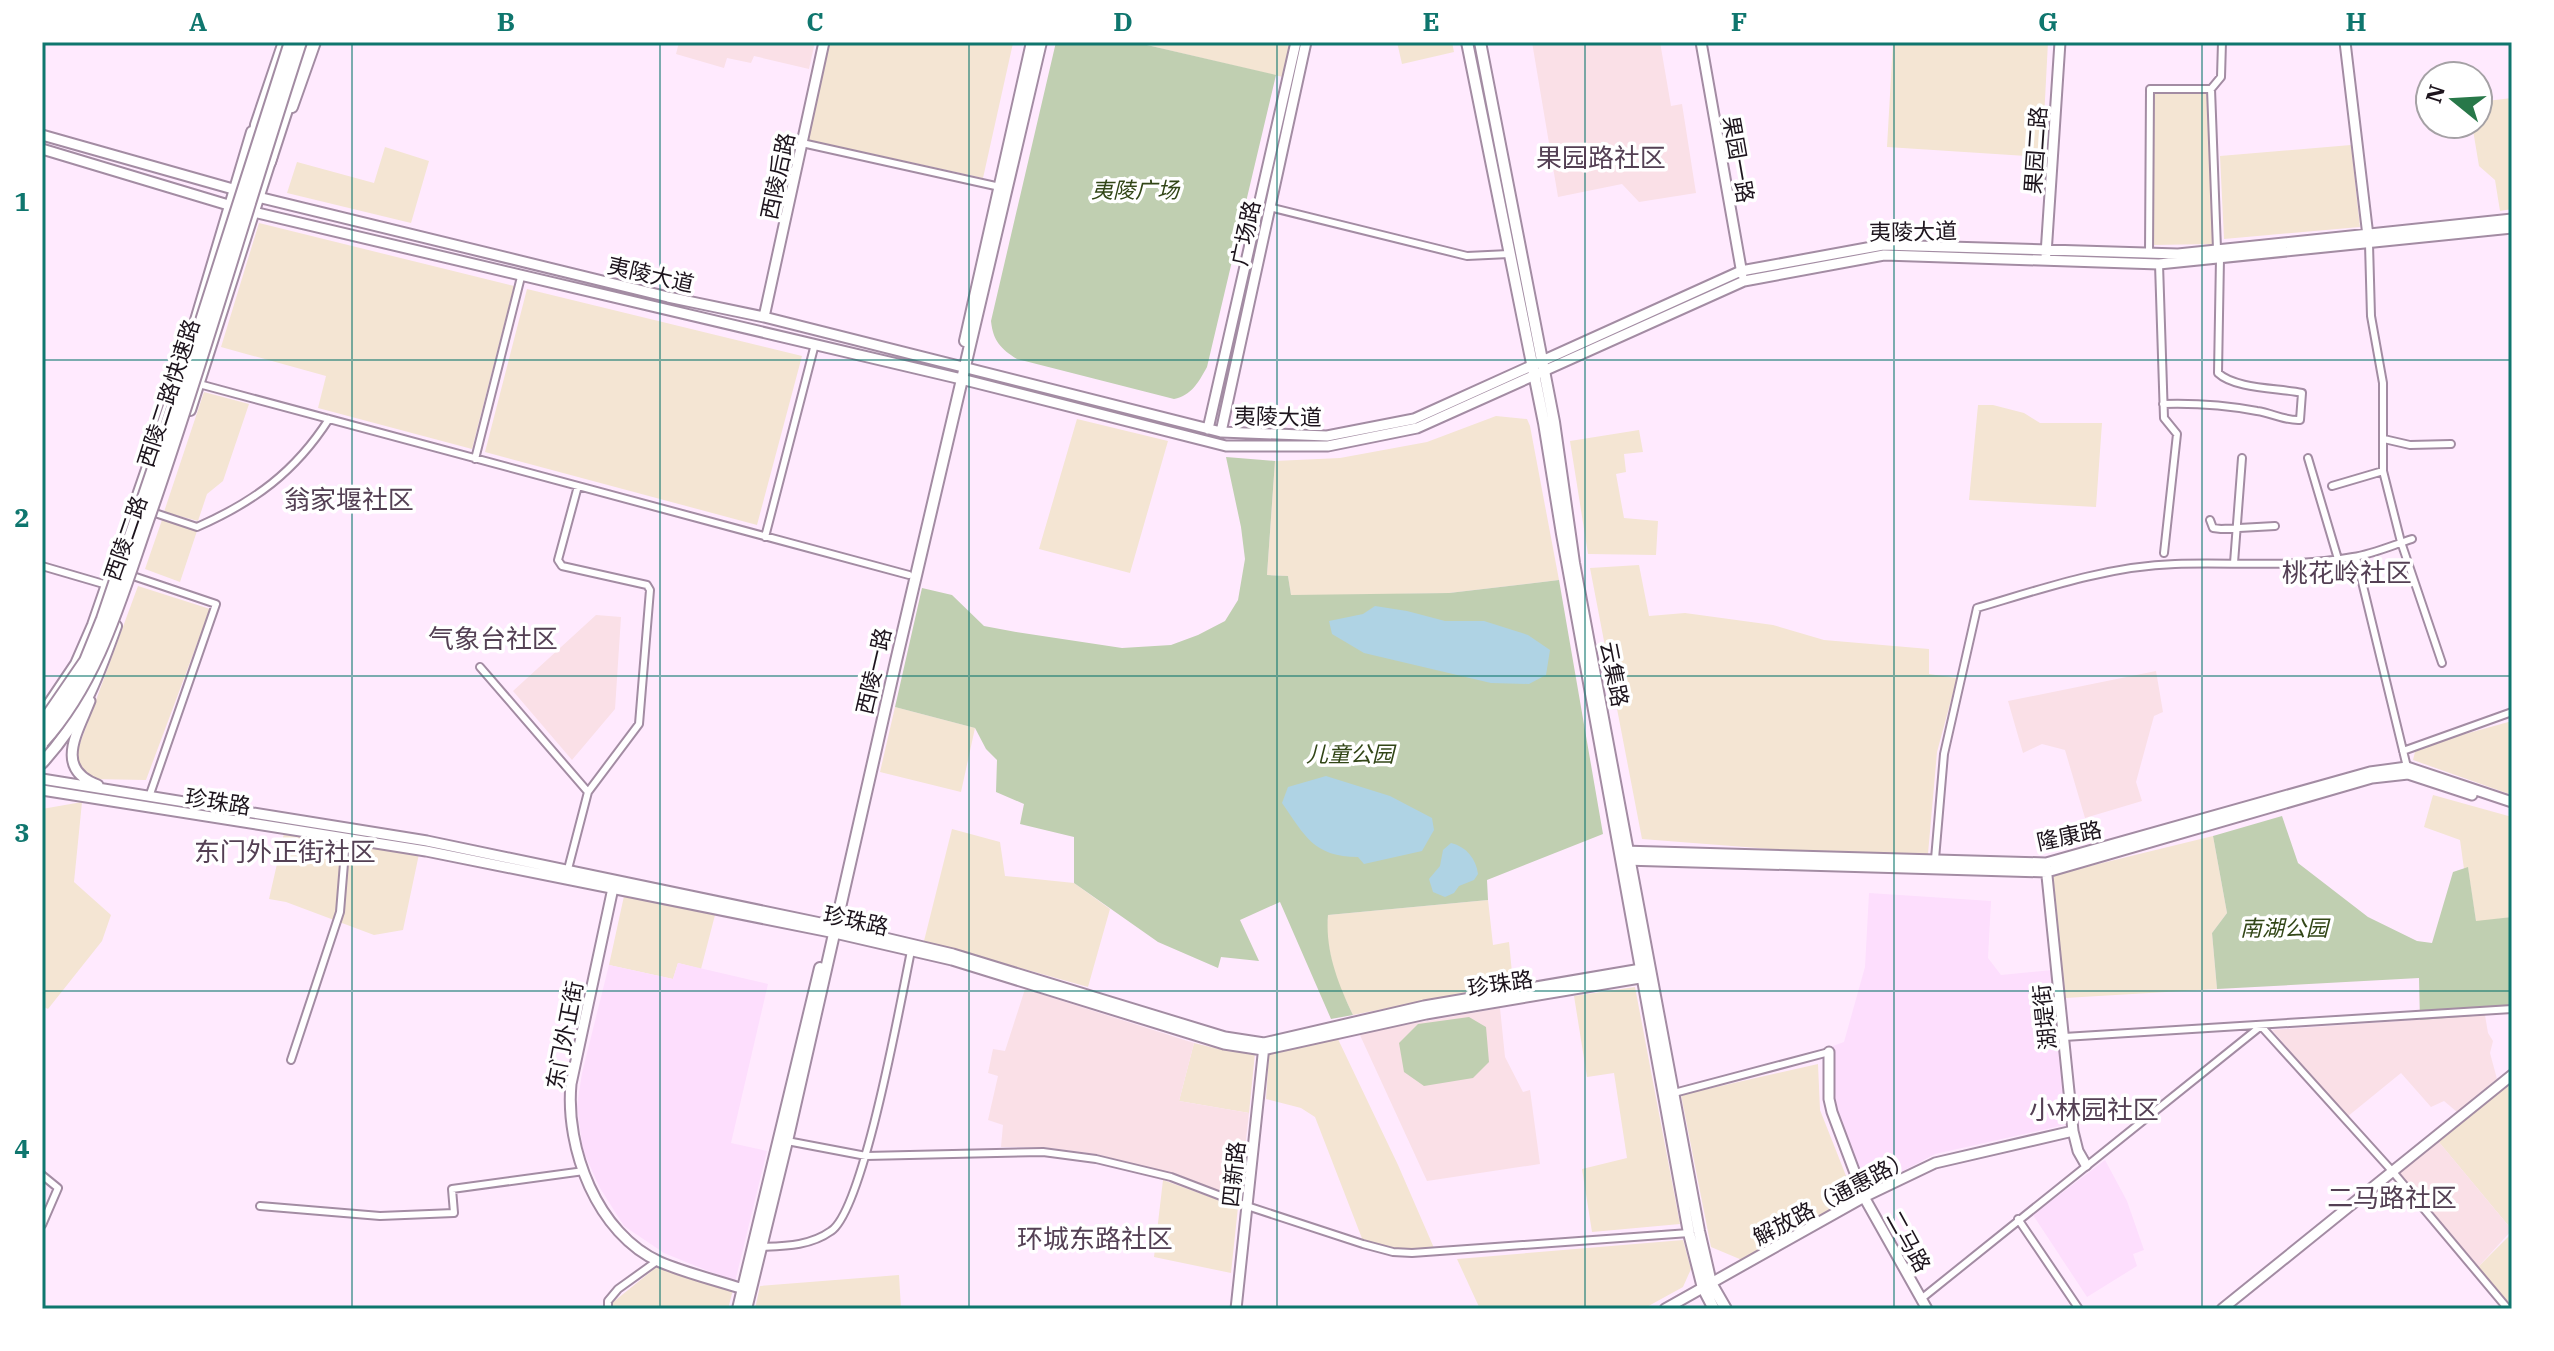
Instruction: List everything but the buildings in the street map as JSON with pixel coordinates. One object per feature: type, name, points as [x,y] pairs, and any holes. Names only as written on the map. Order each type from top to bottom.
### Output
[{"type":"highway","name":"西陵二路快速路","points":[[42,725],[86,661],[103,619],[170,421],[285,42]]},
{"type":"highway","name":"西陵二路快速路","points":[[42,742],[79,691],[105,641],[196,374],[300,42]]},
{"type":"highway","points":[[269,162],[308,42]]},
{"type":"main road","name":"西陵二路","points":[[42,715],[76,664],[107,585],[178,379],[234,190],[285,42]]},
{"type":"main road","name":"西陵二路","points":[[42,763],[75,724],[96,684],[199,384],[269,162],[315,42]]},
{"type":"main road","name":"西陵后路","points":[[764,317],[824,42]]},
{"type":"main road","name":"西陵一路","points":[[963,367],[1032,42]]},
{"type":"main road","name":"西陵一路","points":[[746,1309],[787,1141],[909,575],[963,367],[1041,42]]},
{"type":"main road","name":"广场路","points":[[1208,429],[1296,42]]},
{"type":"main road","name":"广场路","points":[[1221,432],[1306,42]]},
{"type":"main road","name":"云集路","points":[[1467,42],[1509,254],[1537,368],[1554,422],[1574,563],[1689,1233],[1714,1309]]},
{"type":"main road","name":"云集路","points":[[1480,42],[1537,368]]},
{"type":"main road","name":"果园一路","points":[[1701,42],[1742,276]]},
{"type":"main road","name":"果园二路","points":[[2046,255],[2060,42]]},
{"type":"main road","points":[[2345,42],[2368,240]]},
{"type":"main road","name":"夷陵大道","points":[[42,135],[259,197],[668,297],[764,317],[1208,429],[1327,436],[1414,419],[1537,368],[1742,276],[1884,255],[2218,253],[2512,228]]},
{"type":"main road","name":"夷陵大道","points":[[42,149],[230,206],[815,344],[1226,446],[1328,446],[1417,428],[1537,368]]},
{"type":"main road","name":"夷陵大道","points":[[2368,240],[2512,219]]},
{"type":"main road","name":"夷陵大道","points":[[2046,255],[2159,264],[2218,253]]},
{"type":"main road","name":"西陵一路","points":[[738,1309],[832,929],[960,379]]},
{"type":"main road","points":[[96,684],[74,744],[71,762],[78,774],[90,782],[128,794]]},
{"type":"main road","name":"隆康路","points":[[1624,855],[1935,859],[2046,867],[2370,772],[2407,767],[2512,802]]},
{"type":"main road","name":"隆康路","points":[[1624,855],[2046,867],[2372,778],[2408,774],[2512,809]]},
{"type":"main road","name":"珍珠路","points":[[42,779],[427,841],[568,869],[832,929],[952,960],[1224,1044],[1264,1046],[1424,1006],[1646,973]]},
{"type":"main road","name":"珍珠路","points":[[42,790],[426,851],[953,954],[1225,1037],[1264,1046]]},
{"type":"main road","points":[[42,796],[68,795]]},
{"type":"main road","name":"湖堤街","points":[[2046,867],[2073,1131],[2078,1151],[2086,1165]]},
{"type":"main road","name":"东门外正街","points":[[613,888],[571,1084],[568,1110],[573,1143],[615,1230],[657,1261],[743,1289]]},
{"type":"main road","name":"云集路","points":[[1646,973],[1674,1093],[1707,1285],[1726,1309]]},
{"type":"main road","name":"四新路","points":[[1236,1309],[1264,1046]]},
{"type":"main road","name":"二马路","points":[[1829,1052],[1832,1112],[1864,1197],[1927,1309]]},
{"type":"main road","points":[[2222,1309],[2512,1075]]},
{"type":"main road","name":"解放路（通惠路）","points":[[1665,1309],[1864,1197],[1935,1163],[2073,1131]]},
{"type":"street","points":[[2163,404],[2211,403],[2263,412],[2290,421],[2300,420],[2302,393],[2264,388],[2223,378],[2218,373],[2218,253],[2211,89],[2221,77],[2222,42]]},
{"type":"street","points":[[2149,253],[2150,89],[2211,89]]},
{"type":"street","points":[[802,143],[1000,187]]},
{"type":"street","points":[[1269,207],[1467,256],[1509,254]]},
{"type":"street","points":[[2368,240],[2371,316],[2383,383],[2383,471],[2401,542],[2442,663]]},
{"type":"street","points":[[2159,264],[2164,418],[2177,434],[2164,553]]},
{"type":"street","points":[[475,459],[521,277]]},
{"type":"street","points":[[765,537],[815,344]]},
{"type":"street","points":[[199,384],[909,575]]},
{"type":"street","points":[[155,513],[197,527],[225,515],[267,490],[310,449],[329,419]]},
{"type":"street","points":[[2384,439],[2410,445],[2451,444]]},
{"type":"street","points":[[2234,563],[2242,458]]},
{"type":"street","points":[[2308,458],[2338,559]]},
{"type":"street","points":[[2332,486],[2383,471]]},
{"type":"street","points":[[568,869],[588,792],[639,724],[650,590],[647,585],[562,566],[558,560],[578,486]]},
{"type":"street","points":[[2210,520],[2213,528],[2236,530],[2275,526]]},
{"type":"street","points":[[1935,859],[1944,754],[1977,608],[2106,573],[2173,564],[2356,557],[2412,539]]},
{"type":"street","points":[[2356,557],[2407,767]]},
{"type":"street","points":[[42,566],[107,585]]},
{"type":"street","points":[[133,576],[216,604],[149,797]]},
{"type":"street","points":[[480,667],[588,792]]},
{"type":"street","points":[[2403,751],[2512,712]]},
{"type":"street","points":[[291,1060],[340,912],[346,839]]},
{"type":"street","points":[[761,1247],[799,1245],[833,1230],[849,1206],[866,1156],[911,951]]},
{"type":"street","points":[[2064,1037],[2512,1009]]},
{"type":"street","points":[[1921,1299],[2261,1026]]},
{"type":"street","points":[[2261,1026],[2393,1172],[2508,1309]]},
{"type":"street","points":[[1674,1093],[1829,1052]]},
{"type":"street","points":[[787,1141],[866,1156],[1056,1153],[1096,1159],[1171,1177],[1247,1206],[1393,1252],[1689,1233]]},
{"type":"street","points":[[260,1206],[380,1216],[454,1213],[452,1189],[584,1171]]},
{"type":"street","points":[[42,1175],[58,1188],[42,1225]]},
{"type":"street","points":[[2018,1219],[2079,1309]]},
{"type":"street","points":[[608,1309],[608,1301],[618,1289],[657,1261]]},
{"type":"shaded area","points":[[679,42],[815,42],[809,69],[754,56],[751,63],[727,58],[724,68],[676,54]]},
{"type":"shaded area","points":[[830,42],[1013,43],[983,178],[808,140]]},
{"type":"shaded area","points":[[1134,42],[1292,42],[1283,77]]},
{"type":"shaded area","points":[[1397,42],[1452,42],[1454,52],[1402,64]]},
{"type":"shaded area","points":[[1532,42],[1660,42],[1671,106],[1682,104],[1696,193],[1639,202],[1622,184],[1558,197]]},
{"type":"shaded area","points":[[1893,42],[2048,42],[2042,157],[1887,147]]},
{"type":"shaded area","points":[[2210,91],[2214,244],[2154,245],[2152,92]]},
{"type":"shaded area","points":[[2512,98],[2512,209],[2500,211],[2495,180],[2479,166],[2475,140],[2494,140],[2494,100]]},
{"type":"shaded area","points":[[2351,145],[2360,227],[2224,239],[2220,156]]},
{"type":"shaded area","points":[[385,147],[429,161],[411,223],[287,193],[297,162],[374,183]]},
{"type":"shaded area","points":[[259,223],[514,286],[472,449],[318,408],[326,376],[221,347]]},
{"type":"shaded area","points":[[527,289],[802,356],[757,525],[485,452]]},
{"type":"shaded area","points":[[204,392],[249,404],[223,481],[207,494],[198,521],[164,512]]},
{"type":"shaded area","points":[[1978,405],[1993,405],[2024,413],[2040,423],[2102,423],[2096,507],[1969,500]]},
{"type":"shaded area","points":[[1496,416],[1527,419],[1530,426],[1559,580],[1449,593],[1291,596],[1288,576],[1267,575],[1275,461],[1340,458],[1427,442]]},
{"type":"shaded area","points":[[1077,419],[1168,441],[1130,573],[1039,549]]},
{"type":"shaded area","points":[[1639,430],[1643,452],[1624,454],[1626,472],[1616,474],[1624,518],[1658,521],[1656,555],[1588,554],[1570,441]]},
{"type":"shaded area","points":[[162,520],[197,531],[180,582],[145,569]]},
{"type":"shaded area","points":[[1639,565],[1649,616],[1685,613],[1773,625],[1824,640],[1929,649],[1929,674],[1957,678],[1937,752],[1928,854],[1807,852],[1642,839],[1590,568]]},
{"type":"shaded area","points":[[138,586],[210,609],[146,780],[91,779],[75,757]]},
{"type":"shaded area","points":[[596,615],[621,617],[615,709],[572,760],[513,691]]},
{"type":"shaded area","points":[[2156,671],[2163,712],[2154,716],[2136,782],[2142,801],[2085,818],[2065,750],[2042,744],[2023,753],[2008,701]]},
{"type":"shaded area","points":[[895,707],[975,728],[961,792],[880,772]]},
{"type":"shaded area","points":[[2512,721],[2512,795],[2413,760],[2415,752],[2447,739]]},
{"type":"shaded area","points":[[2433,795],[2512,817],[2512,917],[2476,922],[2468,868],[2464,869],[2460,840],[2424,827]]},
{"type":"shaded area","points":[[82,802],[74,882],[111,915],[102,941],[48,1009],[42,1006],[42,809]]},
{"type":"shaded area","points":[[952,829],[1000,842],[1005,876],[1074,883],[1110,909],[1088,987],[924,941]]},
{"type":"shaded area","points":[[284,833],[419,854],[403,930],[374,935],[286,902],[269,899]]},
{"type":"shaded area","points":[[2213,836],[2227,913],[2212,933],[2217,989],[2065,998],[2053,875]]},
{"type":"shaded area","points":[[1869,893],[1991,901],[1988,958],[2001,975],[2052,970],[2069,1124],[1935,1154],[1868,1190],[1836,1108],[1833,1046],[1844,1042],[1865,967]]},
{"type":"shaded area","points":[[624,896],[715,915],[701,969],[678,963],[673,979],[609,965]]},
{"type":"shaded area","points":[[1488,900],[1493,945],[1509,942],[1513,983],[1353,1015],[1335,977],[1326,933],[1328,915]]},
{"type":"shaded area","points":[[678,963],[768,984],[731,1143],[767,1151],[735,1282],[664,1253],[624,1226],[600,1188],[583,1151],[577,1106],[582,1073],[609,965],[673,979]]},
{"type":"shaded area","points":[[1635,987],[1680,1224],[1592,1232],[1582,1169],[1627,1158],[1614,1073],[1587,1077],[1574,996]]},
{"type":"shaded area","points":[[1025,989],[1194,1043],[1179,1101],[1249,1113],[1239,1199],[1176,1174],[1095,1154],[1043,1147],[1001,1147],[1003,1125],[988,1120],[998,1076],[988,1073],[993,1049],[1005,1051]]},
{"type":"shaded area","points":[[1500,1008],[1505,1057],[1523,1092],[1530,1090],[1540,1164],[1427,1181],[1359,1033]]},
{"type":"shaded area","points":[[2485,1015],[2488,1033],[2493,1041],[2490,1053],[2497,1079],[2457,1112],[2444,1101],[2431,1107],[2401,1073],[2347,1117],[2272,1030]]},
{"type":"shaded area","points":[[1337,1037],[1434,1248],[1394,1250],[1363,1241],[1315,1117],[1301,1108],[1266,1099],[1269,1052]]},
{"type":"shaded area","points":[[1194,1043],[1227,1051],[1255,1053],[1249,1113],[1179,1101]]},
{"type":"shaded area","points":[[1818,1064],[1820,1110],[1854,1196],[1742,1260],[1711,1247],[1681,1095]]},
{"type":"shaded area","points":[[2512,1081],[2512,1230],[2438,1141]]},
{"type":"shaded area","points":[[2438,1141],[2512,1230],[2478,1267],[2398,1174]]},
{"type":"shaded area","points":[[2105,1160],[2127,1201],[2144,1250],[2133,1254],[2137,1266],[2087,1297],[2033,1215]]},
{"type":"shaded area","points":[[1163,1180],[1238,1207],[1231,1273],[1154,1257]]},
{"type":"shaded area","points":[[2512,1233],[2512,1307],[2478,1267]]},
{"type":"shaded area","points":[[1683,1240],[1691,1269],[1683,1287],[1643,1309],[1480,1309],[1457,1259]]},
{"type":"shaded area","points":[[659,1265],[733,1290],[728,1309],[612,1309],[612,1303]]},
{"type":"shaded area","points":[[899,1275],[901,1309],[755,1309],[760,1286]]},
{"type":"green space","name":"夷陵广场","points":[[1056,42],[1134,42],[1276,75],[1207,367],[1194,388],[1180,397],[1174,399],[1017,359],[1002,348],[994,334],[991,321]]},
{"type":"green space","name":"儿童公园","points":[[1226,457],[1275,461],[1267,575],[1288,576],[1291,595],[1449,593],[1559,580],[1603,834],[1487,880],[1488,900],[1328,915],[1334,966],[1353,1015],[1331,1019],[1280,902],[1240,920],[1259,961],[1221,957],[1218,968],[1158,942],[1074,883],[1074,837],[1020,824],[1024,804],[996,792],[997,760],[986,749],[975,728],[895,707],[922,588],[952,595],[984,626],[1122,648],[1171,645],[1225,621],[1238,600],[1245,559]]},
{"type":"green space","name":"南湖公园","points":[[2282,816],[2298,863],[2368,917],[2417,941],[2432,943],[2453,872],[2468,867],[2476,921],[2512,917],[2512,1013],[2420,1020],[2419,978],[2217,989],[2212,933],[2227,913],[2213,836]]},
{"type":"green space","points":[[1469,1017],[1486,1027],[1489,1062],[1473,1078],[1424,1086],[1404,1072],[1399,1043],[1418,1024]]},
{"type":"water","points":[[1375,606],[1445,621],[1484,621],[1528,635],[1550,650],[1546,675],[1529,684],[1491,683],[1364,653],[1332,634],[1329,621],[1363,614]]},
{"type":"water","points":[[1326,776],[1390,796],[1432,818],[1434,830],[1422,851],[1364,864],[1358,857],[1331,853],[1312,842],[1282,803],[1288,787]]},
{"type":"water","points":[[1451,843],[1470,854],[1478,874],[1474,880],[1459,886],[1454,893],[1445,897],[1433,892],[1429,879],[1440,866],[1443,850]]},
{"type":"district","name":"果园路社区","points":[[1601,157]]},
{"type":"district","name":"翁家堰社区","points":[[349,499]]},
{"type":"district","name":"桃花岭社区","points":[[2347,572]]},
{"type":"district","name":"气象台社区","points":[[493,638]]},
{"type":"district","name":"东门外正街社区","points":[[285,851]]},
{"type":"district","name":"小林园社区","points":[[2094,1109]]},
{"type":"district","name":"二马路社区","points":[[2392,1197]]},
{"type":"district","name":"环城东路社区","points":[[1095,1238]]}]
